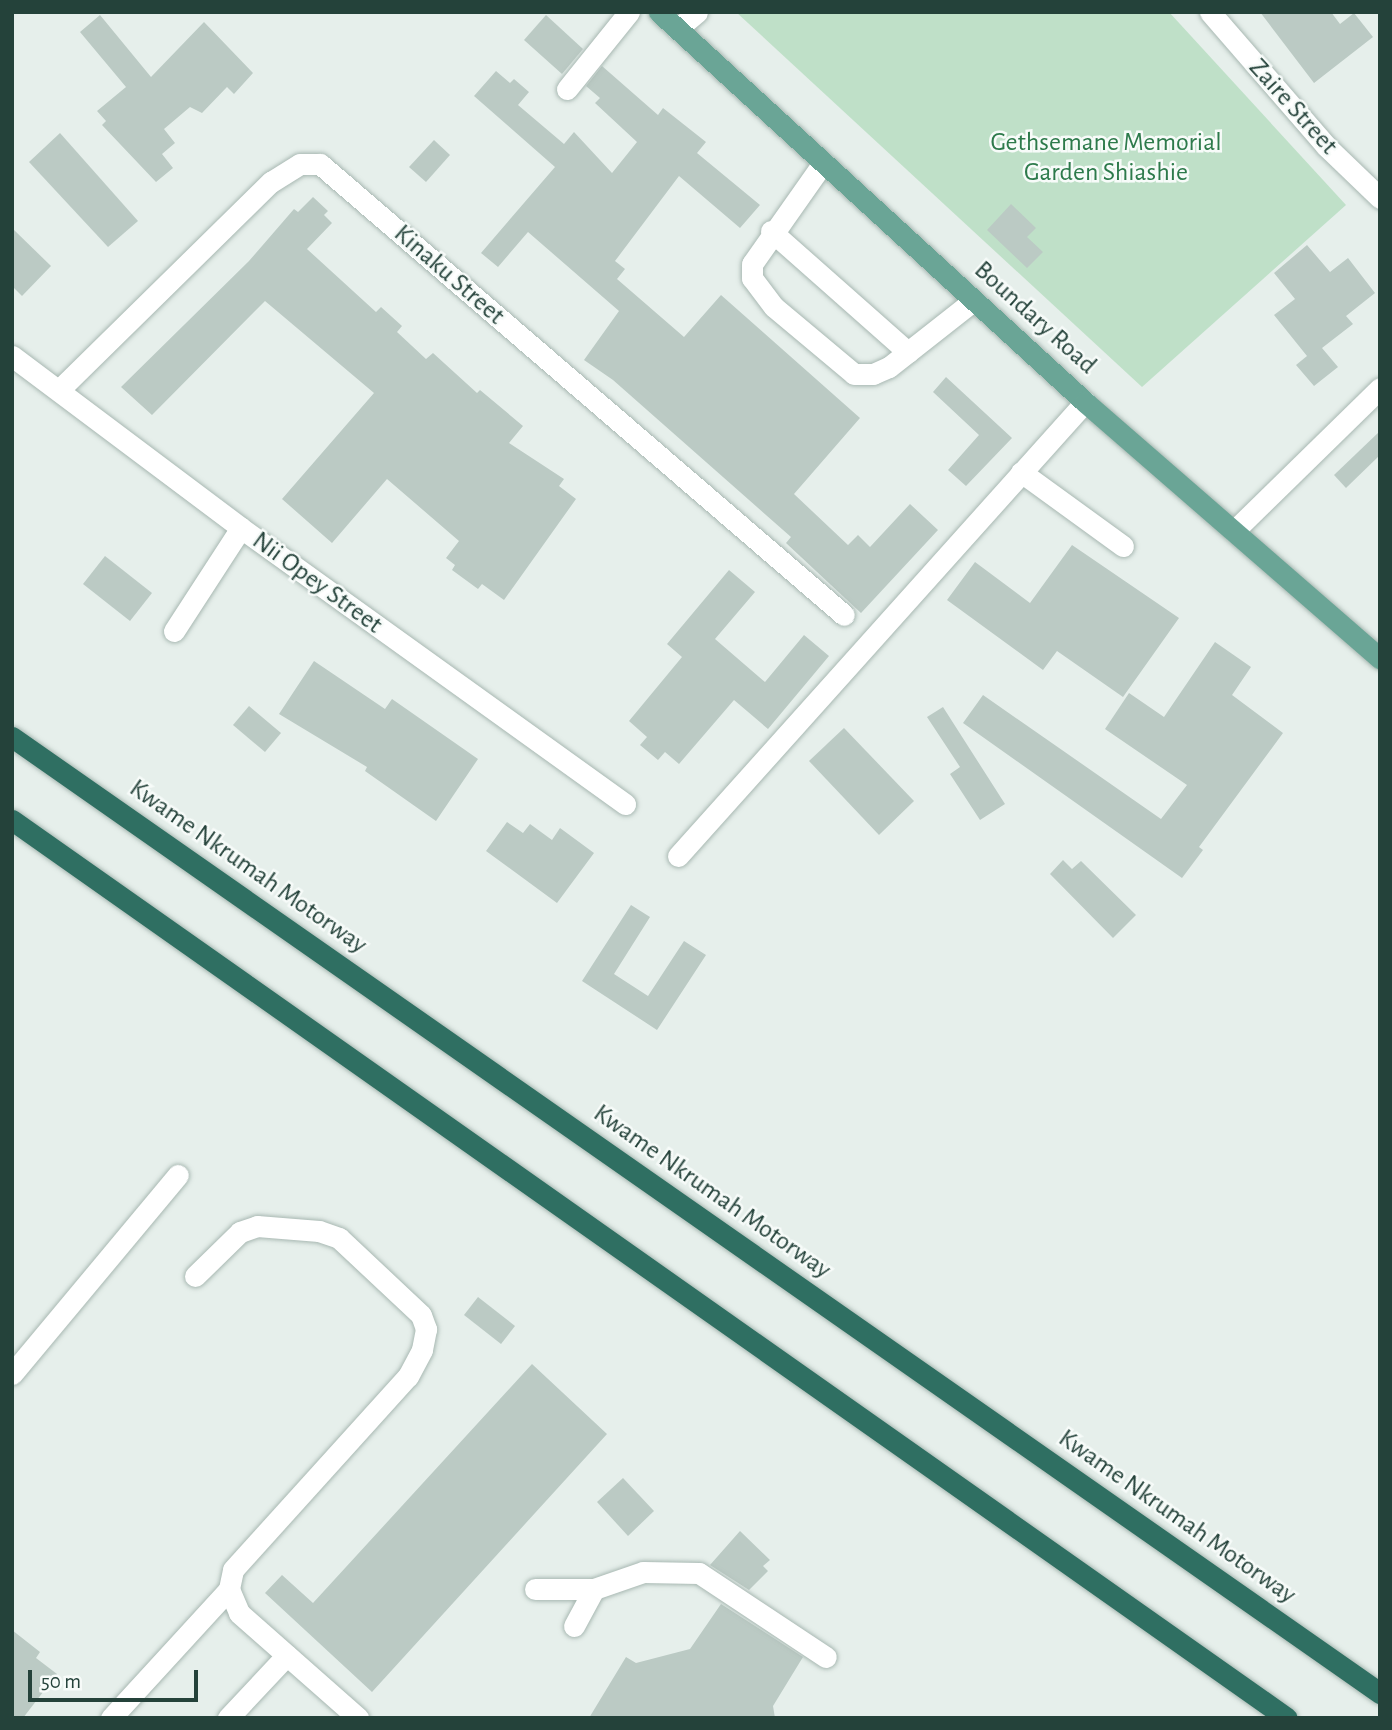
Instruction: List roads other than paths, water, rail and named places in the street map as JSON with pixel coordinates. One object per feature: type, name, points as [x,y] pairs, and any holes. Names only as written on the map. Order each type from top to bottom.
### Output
[{"type":"highway","name":"Kwame Nkrumah Motorway","points":[[12,737],[1380,1693]]},
{"type":"highway","points":[[12,820],[1287,1718]]},
{"type":"main road","name":"Boundary Road","points":[[659,12],[1085,402],[1380,658]]},
{"type":"street","points":[[567,89],[629,12]]},
{"type":"street","points":[[677,29],[696,12]]},
{"type":"street","name":"Zaire Street","points":[[1210,12],[1326,146],[1380,198]]},
{"type":"street","points":[[823,163],[771,231],[752,264],[752,278],[774,307],[854,374],[873,374],[908,352],[974,300]]},
{"type":"street","name":"Kinaku Street","points":[[60,389],[271,182],[300,164],[320,164],[844,615]]},
{"type":"street","points":[[771,231],[908,352]]},
{"type":"street","name":"Nii Opey Street","points":[[12,356],[60,389],[241,528],[625,804]]},
{"type":"street","points":[[1234,531],[1380,388]]},
{"type":"street","points":[[678,856],[1085,402]]},
{"type":"street","points":[[1021,472],[1123,546]]},
{"type":"street","points":[[174,631],[241,528]]},
{"type":"street","points":[[12,1374],[178,1175]]},
{"type":"street","points":[[111,1718],[229,1589],[233,1570],[408,1376],[422,1350],[426,1329],[421,1315],[339,1238],[319,1231],[257,1226],[240,1232],[195,1276]]},
{"type":"street","points":[[535,1589],[594,1589],[643,1572],[699,1573],[826,1657]]},
{"type":"street","points":[[229,1589],[239,1613],[358,1718]]},
{"type":"street","points":[[574,1626],[594,1589]]},
{"type":"street","points":[[228,1718],[287,1655]]},
{"type":"park label","name":"Gethsemane Memorial Garden Shiashie","points":[[1106,158]]}]
